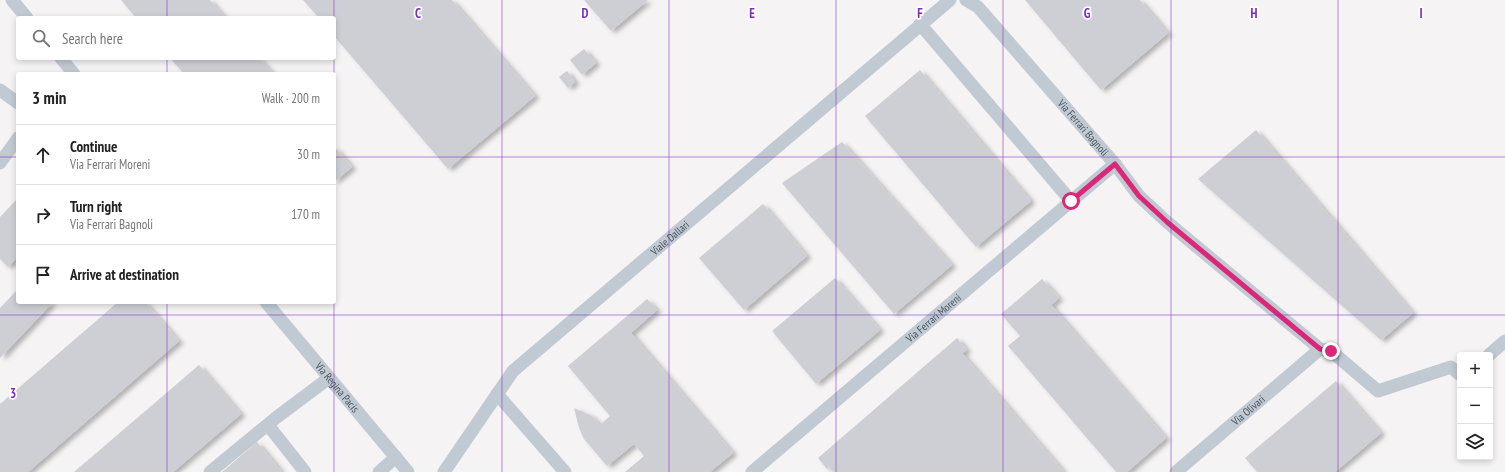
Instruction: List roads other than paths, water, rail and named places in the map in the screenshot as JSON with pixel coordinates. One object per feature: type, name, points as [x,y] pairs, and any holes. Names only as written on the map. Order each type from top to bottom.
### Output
[{"type":"street","points":[[12,0],[25,16]]},
{"type":"street","points":[[950,0],[920,24],[1071,201]]},
{"type":"street","name":"Via Ferrari Bagnoli","points":[[966,0],[978,7],[1115,164],[1139,196],[1167,222],[1320,349],[1331,351],[1378,390],[1451,366],[1457,372]]},
{"type":"street","name":"Viale Dallari","points":[[444,472],[513,372],[920,24]]},
{"type":"street","points":[[63,60],[72,72]]},
{"type":"street","points":[[0,90],[16,102]]},
{"type":"street","points":[[0,163],[16,141]]},
{"type":"street","name":"Via Ferrari Moreni","points":[[752,472],[1115,164]]},
{"type":"street","name":"Via Regina Pacis","points":[[268,304],[408,472]]},
{"type":"street","points":[[1492,352],[1505,341]]},
{"type":"street","name":"Via Olivari","points":[[1176,472],[1320,349]]},
{"type":"street","points":[[210,472],[329,378]]},
{"type":"street","points":[[497,394],[565,472]]},
{"type":"street","points":[[268,425],[305,472]]},
{"type":"street","points":[[379,472],[396,457]]}]
